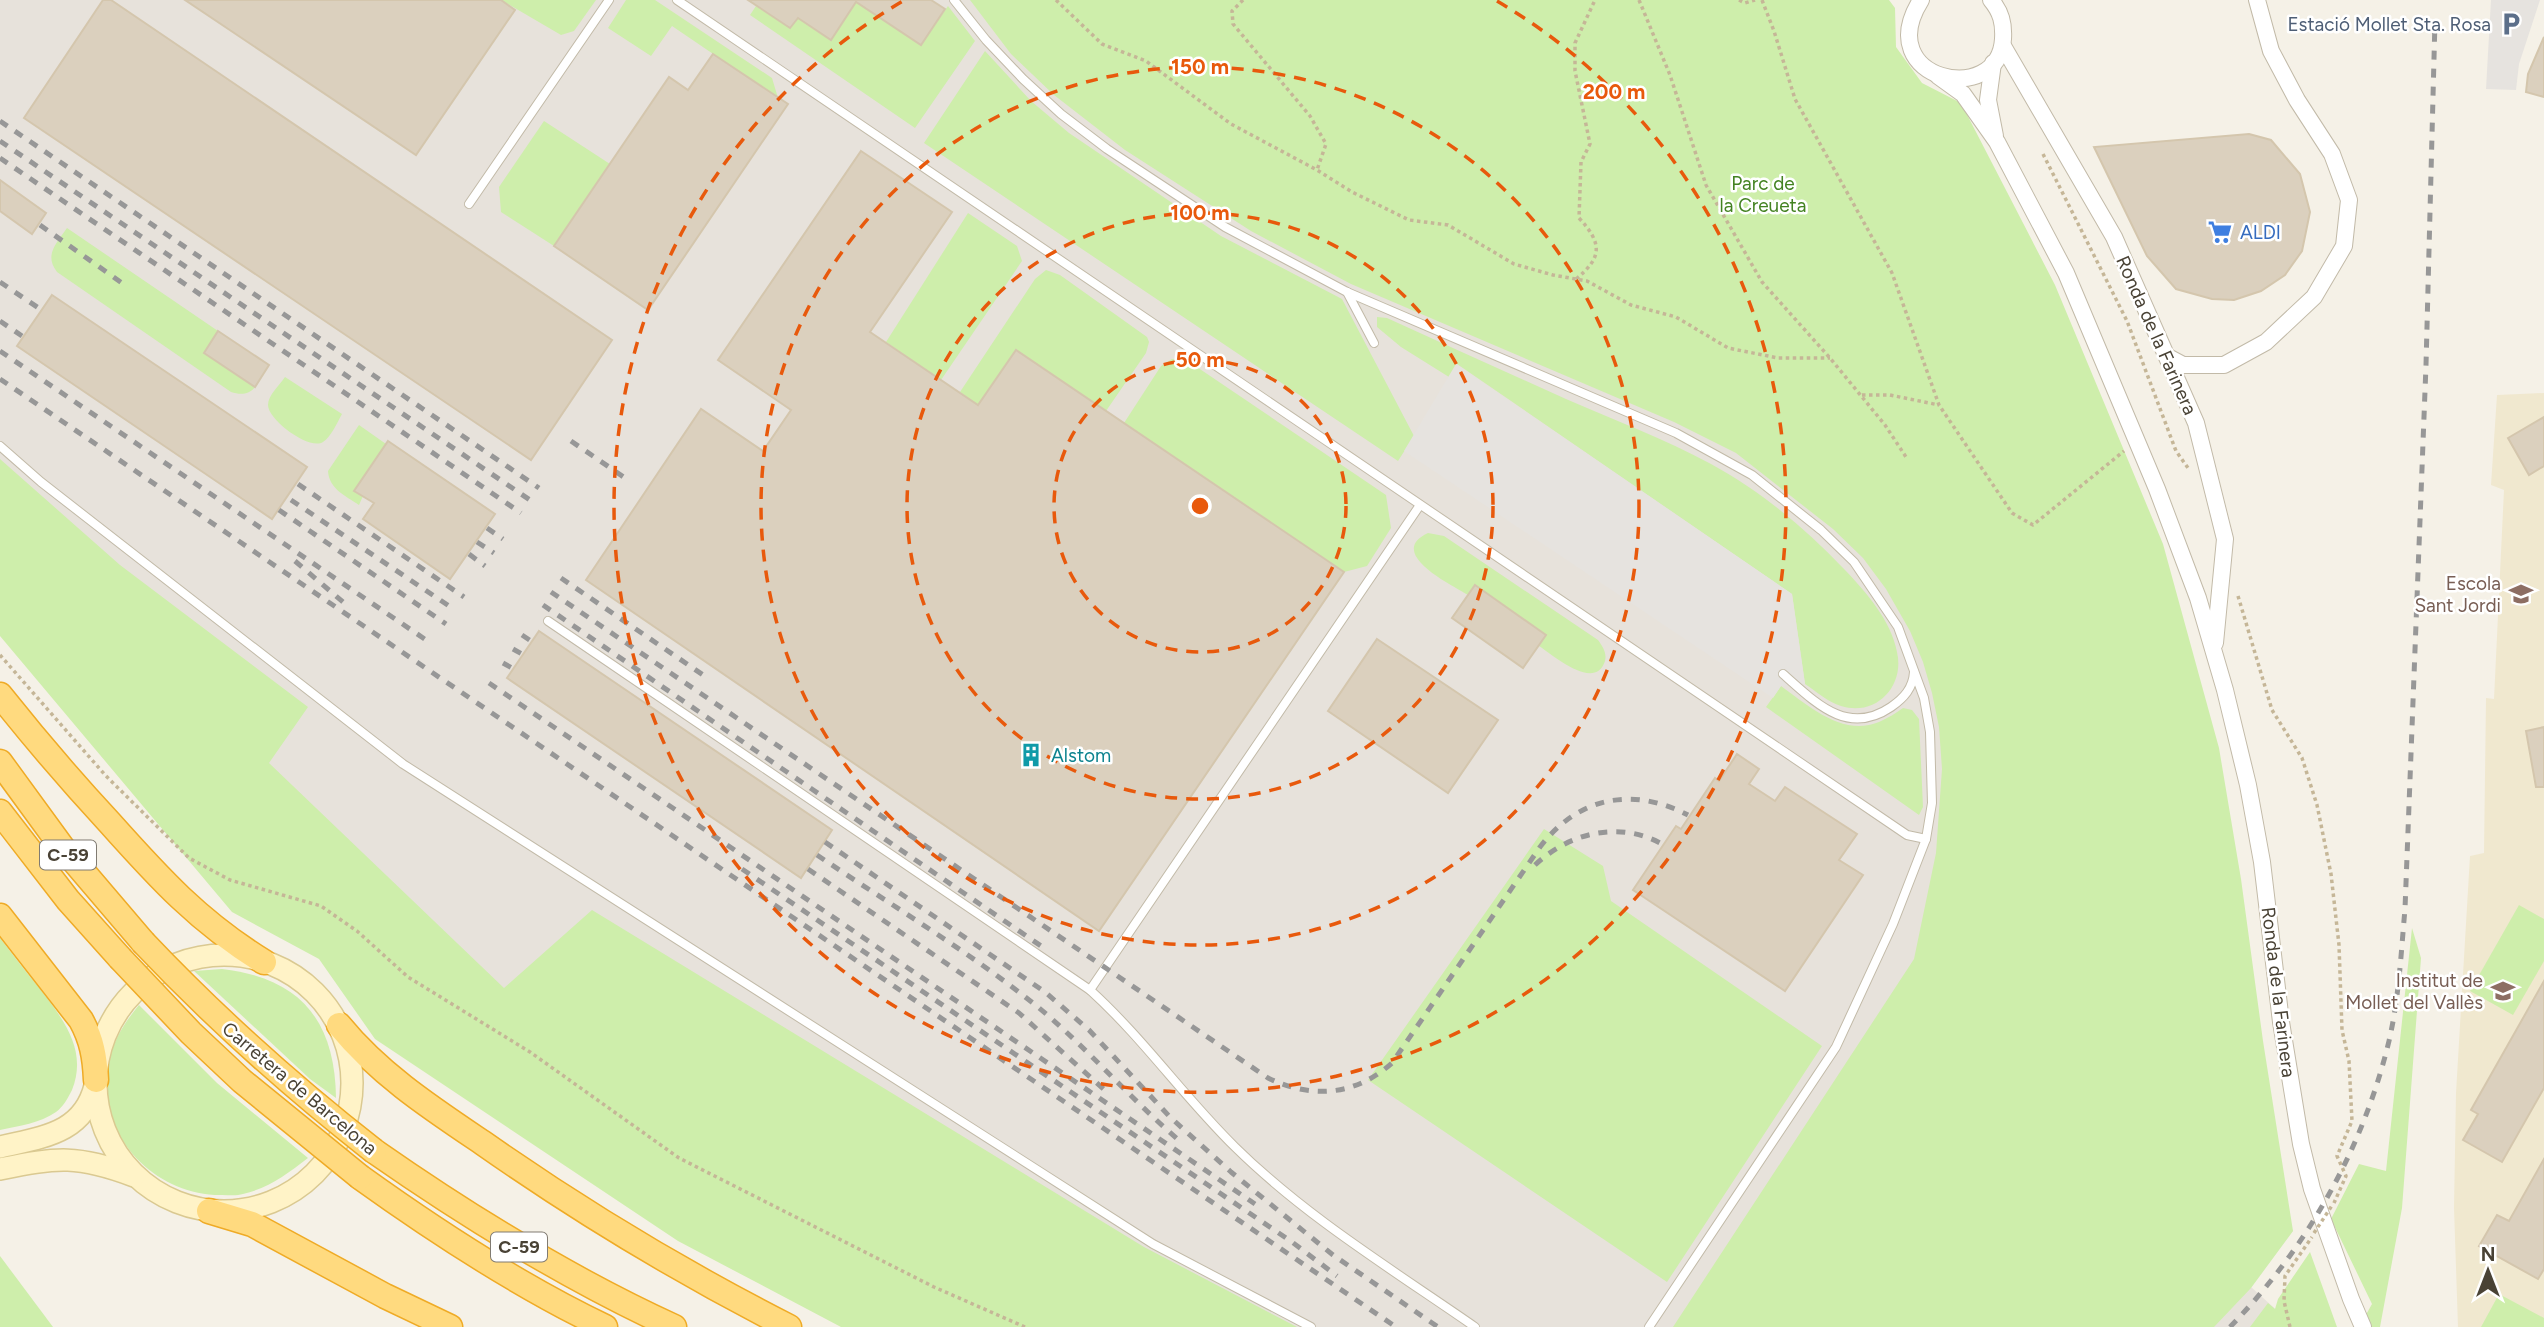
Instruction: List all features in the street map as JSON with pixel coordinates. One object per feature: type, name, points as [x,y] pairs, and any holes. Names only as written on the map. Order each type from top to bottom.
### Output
[{"type":"highway","points":[[0,695],[89,800],[178,897],[210,926],[264,962]]},
{"type":"highway","name":"Carretera de Barcelona","points":[[0,762],[62,847],[143,942],[245,1044],[322,1110],[374,1151],[497,1234],[621,1303],[674,1327]]},
{"type":"highway","name":"Carretera de Barcelona","points":[[0,812],[68,900],[120,958],[191,1033],[242,1081],[360,1177],[469,1251],[531,1288],[606,1327]]},
{"type":"highway","points":[[0,916],[81,1020],[95,1054],[96,1080]]},
{"type":"highway","points":[[339,1025],[377,1066],[512,1164],[685,1271],[789,1327]]},
{"type":"highway","points":[[209,1210],[252,1224],[385,1296],[450,1327]]},
{"type":"main road","points":[[0,1147],[54,1134],[68,1126],[87,1108],[96,1080],[100,1052],[117,1013],[148,978],[164,968],[191,958],[237,956],[264,962],[306,984],[330,1009],[350,1056],[352,1088],[346,1125],[337,1148],[308,1181],[278,1200],[242,1211],[209,1210],[169,1199],[135,1177],[92,1161],[67,1158],[0,1169]]},
{"type":"main road","points":[[96,1080],[99,1109],[109,1140],[121,1161],[135,1177]]},
{"type":"street","points":[[1908,7],[1922,0]]},
{"type":"street","points":[[1938,76],[1958,80],[1977,76],[1993,63],[2003,46],[2004,26],[1998,9],[1991,0]]},
{"type":"street","points":[[2168,357],[2183,365],[2224,365],[2266,342],[2314,297],[2344,246],[2349,200],[2332,154],[2297,100],[2271,51],[2257,0]]},
{"type":"street","name":"Ronda de la Farinera","points":[[1908,7],[1912,50],[1922,65],[1963,94],[1997,142],[2066,273],[2137,441],[2198,598],[2248,785],[2262,862],[2281,1022],[2301,1144],[2312,1189],[2363,1327]]},
{"type":"street","name":"Ronda de la Farinera","points":[[2003,46],[2114,237],[2196,423],[2225,539],[2214,652]]},
{"type":"street","name":"Ronda de la Farinera","points":[[1993,63],[1988,100],[1997,142]]},
{"type":"lane","points":[[469,204],[609,0]]},
{"type":"lane","points":[[677,0],[1907,835],[1926,839]]},
{"type":"lane","points":[[954,0],[986,40],[1061,114],[1107,149],[1225,228],[1347,292],[1676,433],[1752,475],[1821,530],[1854,562],[1898,627],[1924,698],[1932,755],[1932,803],[1926,839],[1894,924],[1836,1047],[1650,1327]]},
{"type":"lane","points":[[1347,292],[1374,343]]},
{"type":"lane","points":[[0,446],[41,482],[403,764],[1153,1244],[1311,1327]]},
{"type":"lane","points":[[1090,990],[1420,505]]},
{"type":"lane","points":[[548,621],[1090,990],[1121,1018],[1212,1123],[1264,1174],[1331,1227],[1475,1327]]},
{"type":"lane","points":[[1783,674],[1830,713],[1840,717],[1866,717],[1889,709],[1907,693],[1914,677],[1914,667]]},
{"type":"path","points":[[1056,0],[1102,44],[1146,61],[1231,124],[1352,192],[1409,220],[1447,225],[1514,264],[1587,281],[1631,305],[1676,317],[1728,348],[1778,358],[1830,358]]},
{"type":"path","points":[[1243,0],[1233,11],[1233,24],[1310,116],[1326,144],[1317,170]]},
{"type":"path","points":[[1576,279],[1592,266],[1598,250],[1591,231],[1579,218],[1581,162],[1590,144],[1575,71],[1575,43],[1595,0]]},
{"type":"path","points":[[1639,0],[1670,75],[1706,185],[1762,282],[1830,358],[1885,425],[1906,457]]},
{"type":"path","points":[[1739,0],[1745,3],[1755,0]]},
{"type":"path","points":[[1762,0],[1795,99],[1892,273],[1939,405],[2012,513],[2033,525],[2137,441]]},
{"type":"path","points":[[2043,154],[2127,321],[2176,451],[2188,468],[2206,465]]},
{"type":"path","points":[[1860,395],[1890,395],[1939,405]]},
{"type":"path","points":[[2220,585],[2235,590],[2272,710],[2287,738],[2302,758],[2317,805],[2331,874],[2339,944],[2342,1030],[2349,1061],[2352,1121],[2337,1156],[2346,1176],[2333,1204],[2285,1276],[2284,1301],[2290,1327]]},
{"type":"path","points":[[0,655],[106,776],[189,858],[230,880],[321,906],[357,931],[408,977],[530,1052],[679,1157],[934,1287],[1025,1327]]},
{"type":"shaded area","points":[[0,0],[1003,0],[1935,482],[2293,1231],[2251,1287],[2282,1315],[2281,1327],[1207,1327],[523,1026],[0,570]]},
{"type":"shaded area","name":"Estació Mollet Sta. Rosa","points":[[2491,0],[2540,0],[2519,64],[2516,90],[2486,89]]},
{"type":"shaded area","points":[[1456,364],[1792,594],[1805,684],[1781,686],[1773,698],[1404,451]]},
{"type":"shaded area","name":"Institut de Mollet del Vallès","points":[[2544,393],[2544,1327],[2458,1327],[2454,1208],[2456,1093],[2470,856],[2484,853],[2486,698],[2494,699],[2504,490],[2491,485],[2497,395]]},
{"type":"green space","points":[[501,0],[596,0],[574,31],[561,35]]},
{"type":"green space","points":[[626,0],[655,0],[772,78],[778,98],[672,26],[651,56],[608,28]]},
{"type":"green space","name":"Parc de la Creueta","points":[[970,0],[1889,0],[1895,8],[1896,47],[1922,83],[1961,103],[2055,285],[2163,544],[2219,748],[2293,1231],[2251,1288],[2214,1327],[1673,1327],[1914,959],[1936,853],[1942,769],[1939,727],[1932,693],[1910,631],[1886,589],[1863,558],[1833,529],[1736,453],[1674,422],[1351,284],[1251,231],[1125,150],[1054,95],[1011,54]]},
{"type":"green space","points":[[856,2],[921,45],[948,6],[975,41],[915,128],[750,15],[756,6],[790,28],[798,18],[830,40]]},
{"type":"green space","points":[[985,51],[1031,101],[1069,133],[1221,236],[1342,299],[1414,436],[1398,461],[924,143]]},
{"type":"green space","points":[[544,121],[610,164],[554,246],[501,212],[499,187]]},
{"type":"green space","points":[[968,213],[1017,246],[1022,261],[941,380],[886,342]]},
{"type":"green space","points":[[67,228],[218,331],[205,353],[255,387],[244,394],[231,392],[57,272],[53,266],[53,250]]},
{"type":"green space","points":[[1046,270],[1060,275],[1147,337],[1149,342],[1146,353],[1106,411],[1016,350],[978,405],[960,392],[1035,279]]},
{"type":"green space","points":[[1377,317],[1387,318],[1676,446],[1730,475],[1765,498],[1829,554],[1876,607],[1889,629],[1897,652],[1897,676],[1892,687],[1876,703],[1854,708],[1832,702],[1805,684],[1792,594],[1457,364],[1449,377],[1401,347],[1377,327]]},
{"type":"green space","points":[[1172,359],[1188,361],[1386,495],[1391,528],[1367,566],[1344,572],[1124,423],[1161,366]]},
{"type":"green space","points":[[285,377],[342,414],[323,442],[317,444],[300,438],[282,426],[270,411],[270,398]]},
{"type":"green space","points":[[359,425],[386,444],[359,505],[331,483],[328,471]]},
{"type":"green space","points":[[0,459],[120,565],[308,707],[269,763],[504,988],[592,910],[1144,1247],[1297,1327],[841,1327],[678,1241],[375,1039],[319,959],[232,912],[0,636]]},
{"type":"green space","points":[[1428,533],[1444,536],[1598,640],[1605,655],[1600,670],[1583,672],[1563,663],[1539,646],[1546,635],[1475,585],[1468,595],[1426,568],[1414,550],[1417,541]]},
{"type":"green space","points":[[1781,686],[1827,717],[1852,726],[1879,722],[1903,708],[1912,710],[1919,719],[1923,807],[1919,815],[1766,707]]},
{"type":"green space","points":[[1544,829],[1603,866],[1611,901],[1822,1046],[1667,1282],[1368,1080]]},
{"type":"green space","points":[[2519,905],[2544,919],[2544,961],[2513,1015],[2470,991]]},
{"type":"green space","points":[[2412,928],[2421,958],[2402,1208],[2380,1327],[2359,1327],[2372,1304],[2331,1219],[2359,1164],[2386,1171]]},
{"type":"green space","points":[[0,938],[49,1000],[64,1024],[71,1036],[77,1062],[72,1090],[59,1110],[36,1121],[0,1130]]},
{"type":"green space","points":[[222,969],[273,982],[292,993],[308,1008],[320,1025],[329,1046],[336,1098],[310,1079],[194,971]]},
{"type":"green space","points":[[139,1005],[217,1083],[308,1158],[269,1184],[238,1195],[197,1192],[173,1184],[151,1171],[133,1154],[119,1134],[110,1111],[106,1086],[114,1045]]},
{"type":"green space","points":[[2310,1252],[2337,1327],[2250,1327],[2268,1303],[2275,1309],[2278,1299]]},
{"type":"green space","points":[[0,1256],[53,1327],[0,1327]]},
{"type":"green space","points":[[2499,1294],[2544,1318],[2544,1327],[2481,1327]]},
{"type":"building","points":[[103,0],[111,0],[612,340],[531,460],[24,118]]},
{"type":"building","points":[[185,0],[501,0],[515,10],[416,155]]},
{"type":"building","points":[[748,0],[931,0],[945,9],[921,45],[856,2],[831,40],[798,18],[790,28]]},
{"type":"building","points":[[2544,37],[2544,97],[2526,92],[2528,74]]},
{"type":"building","points":[[713,54],[788,104],[648,310],[554,246],[669,77],[688,90]]},
{"type":"building","name":"ALDI","points":[[2249,134],[2271,140],[2300,174],[2310,212],[2302,251],[2285,275],[2261,291],[2234,300],[2212,299],[2176,289],[2147,256],[2094,147]]},
{"type":"building","name":"Alstom","points":[[861,151],[952,212],[870,332],[978,405],[1016,350],[1344,572],[1099,931],[586,580],[701,409],[763,451],[791,410],[718,360]]},
{"type":"building","points":[[0,180],[46,213],[32,234],[0,211]]},
{"type":"building","points":[[52,295],[307,467],[272,519],[17,346]]},
{"type":"building","points":[[218,331],[269,365],[255,387],[204,353]]},
{"type":"building","points":[[2544,417],[2544,466],[2529,475],[2508,438]]},
{"type":"building","points":[[388,441],[495,514],[450,579],[363,519],[374,503],[354,491]]},
{"type":"building","points":[[1475,585],[1546,635],[1523,668],[1452,618]]},
{"type":"building","points":[[539,631],[832,830],[801,878],[507,678]]},
{"type":"building","points":[[1377,639],[1498,720],[1448,793],[1328,711]]},
{"type":"building","points":[[2544,727],[2544,787],[2536,787],[2526,731]]},
{"type":"building","points":[[1737,754],[1759,769],[1749,784],[1775,801],[1785,787],[1857,834],[1839,860],[1863,875],[1785,991],[1633,890],[1676,826],[1681,829],[1715,778],[1719,781]]},
{"type":"building","points":[[2544,981],[2544,1088],[2502,1162],[2463,1140],[2478,1114],[2471,1110]]},
{"type":"building","points":[[2544,1159],[2544,1269],[2538,1279],[2479,1246],[2497,1215],[2509,1221]]},
{"type":"railway","points":[[2230,1327],[2284,1264],[2329,1195],[2348,1158],[2378,1081],[2395,1008],[2405,909],[2426,365],[2435,20]]},
{"type":"railway","points":[[0,121],[539,488]]},
{"type":"railway","points":[[0,141],[530,500]]},
{"type":"railway","points":[[0,158],[521,513]]},
{"type":"railway","points":[[40,225],[122,283]]},
{"type":"railway","points":[[0,282],[40,309]]},
{"type":"railway","points":[[0,321],[22,336]]},
{"type":"railway","points":[[0,351],[432,644]]},
{"type":"railway","points":[[0,379],[1396,1327]]},
{"type":"railway","points":[[571,441],[628,480]]},
{"type":"railway","points":[[298,484],[464,597]]},
{"type":"railway","points":[[291,500],[455,610]]},
{"type":"railway","points":[[279,510],[446,624]]},
{"type":"railway","points":[[487,528],[503,539]]},
{"type":"railway","points":[[477,542],[494,553]]},
{"type":"railway","points":[[469,554],[485,566]]},
{"type":"railway","points":[[295,561],[343,602]]},
{"type":"railway","points":[[561,578],[709,679]]},
{"type":"railway","points":[[551,592],[1268,1078],[1301,1089],[1333,1091],[1348,1088],[1378,1074],[1392,1063],[1540,847],[1571,817],[1607,801],[1627,799],[1667,806],[1688,815]]},
{"type":"railway","points":[[543,605],[1044,948]]},
{"type":"railway","points":[[522,635],[531,641]]},
{"type":"railway","points":[[513,649],[522,654]]},
{"type":"railway","points":[[503,663],[512,668]]},
{"type":"railway","points":[[489,683],[1255,1204]]},
{"type":"railway","points":[[1535,865],[1563,845],[1595,834],[1629,833],[1662,844]]},
{"type":"railway","points":[[825,842],[1045,992],[1089,1030],[1170,1117],[1231,1172],[1333,1255],[1438,1327]]},
{"type":"railway","points":[[817,855],[954,946],[1033,1003],[1181,1142]]},
{"type":"railway","points":[[742,869],[1292,1242],[1337,1276]]},
{"type":"railway","points":[[808,869],[1019,1013],[1109,1094]]},
{"type":"place","name":"Estació Mollet Sta. Rosa","points":[[2511,24]]},
{"type":"place","name":"ALDI","points":[[2220,232]]},
{"type":"place","name":"Escola Sant Jordi","points":[[2521,594]]},
{"type":"place","name":"Alstom","points":[[1031,755]]},
{"type":"place","name":"Institut de Mollet del Vallès","points":[[2503,991]]}]
